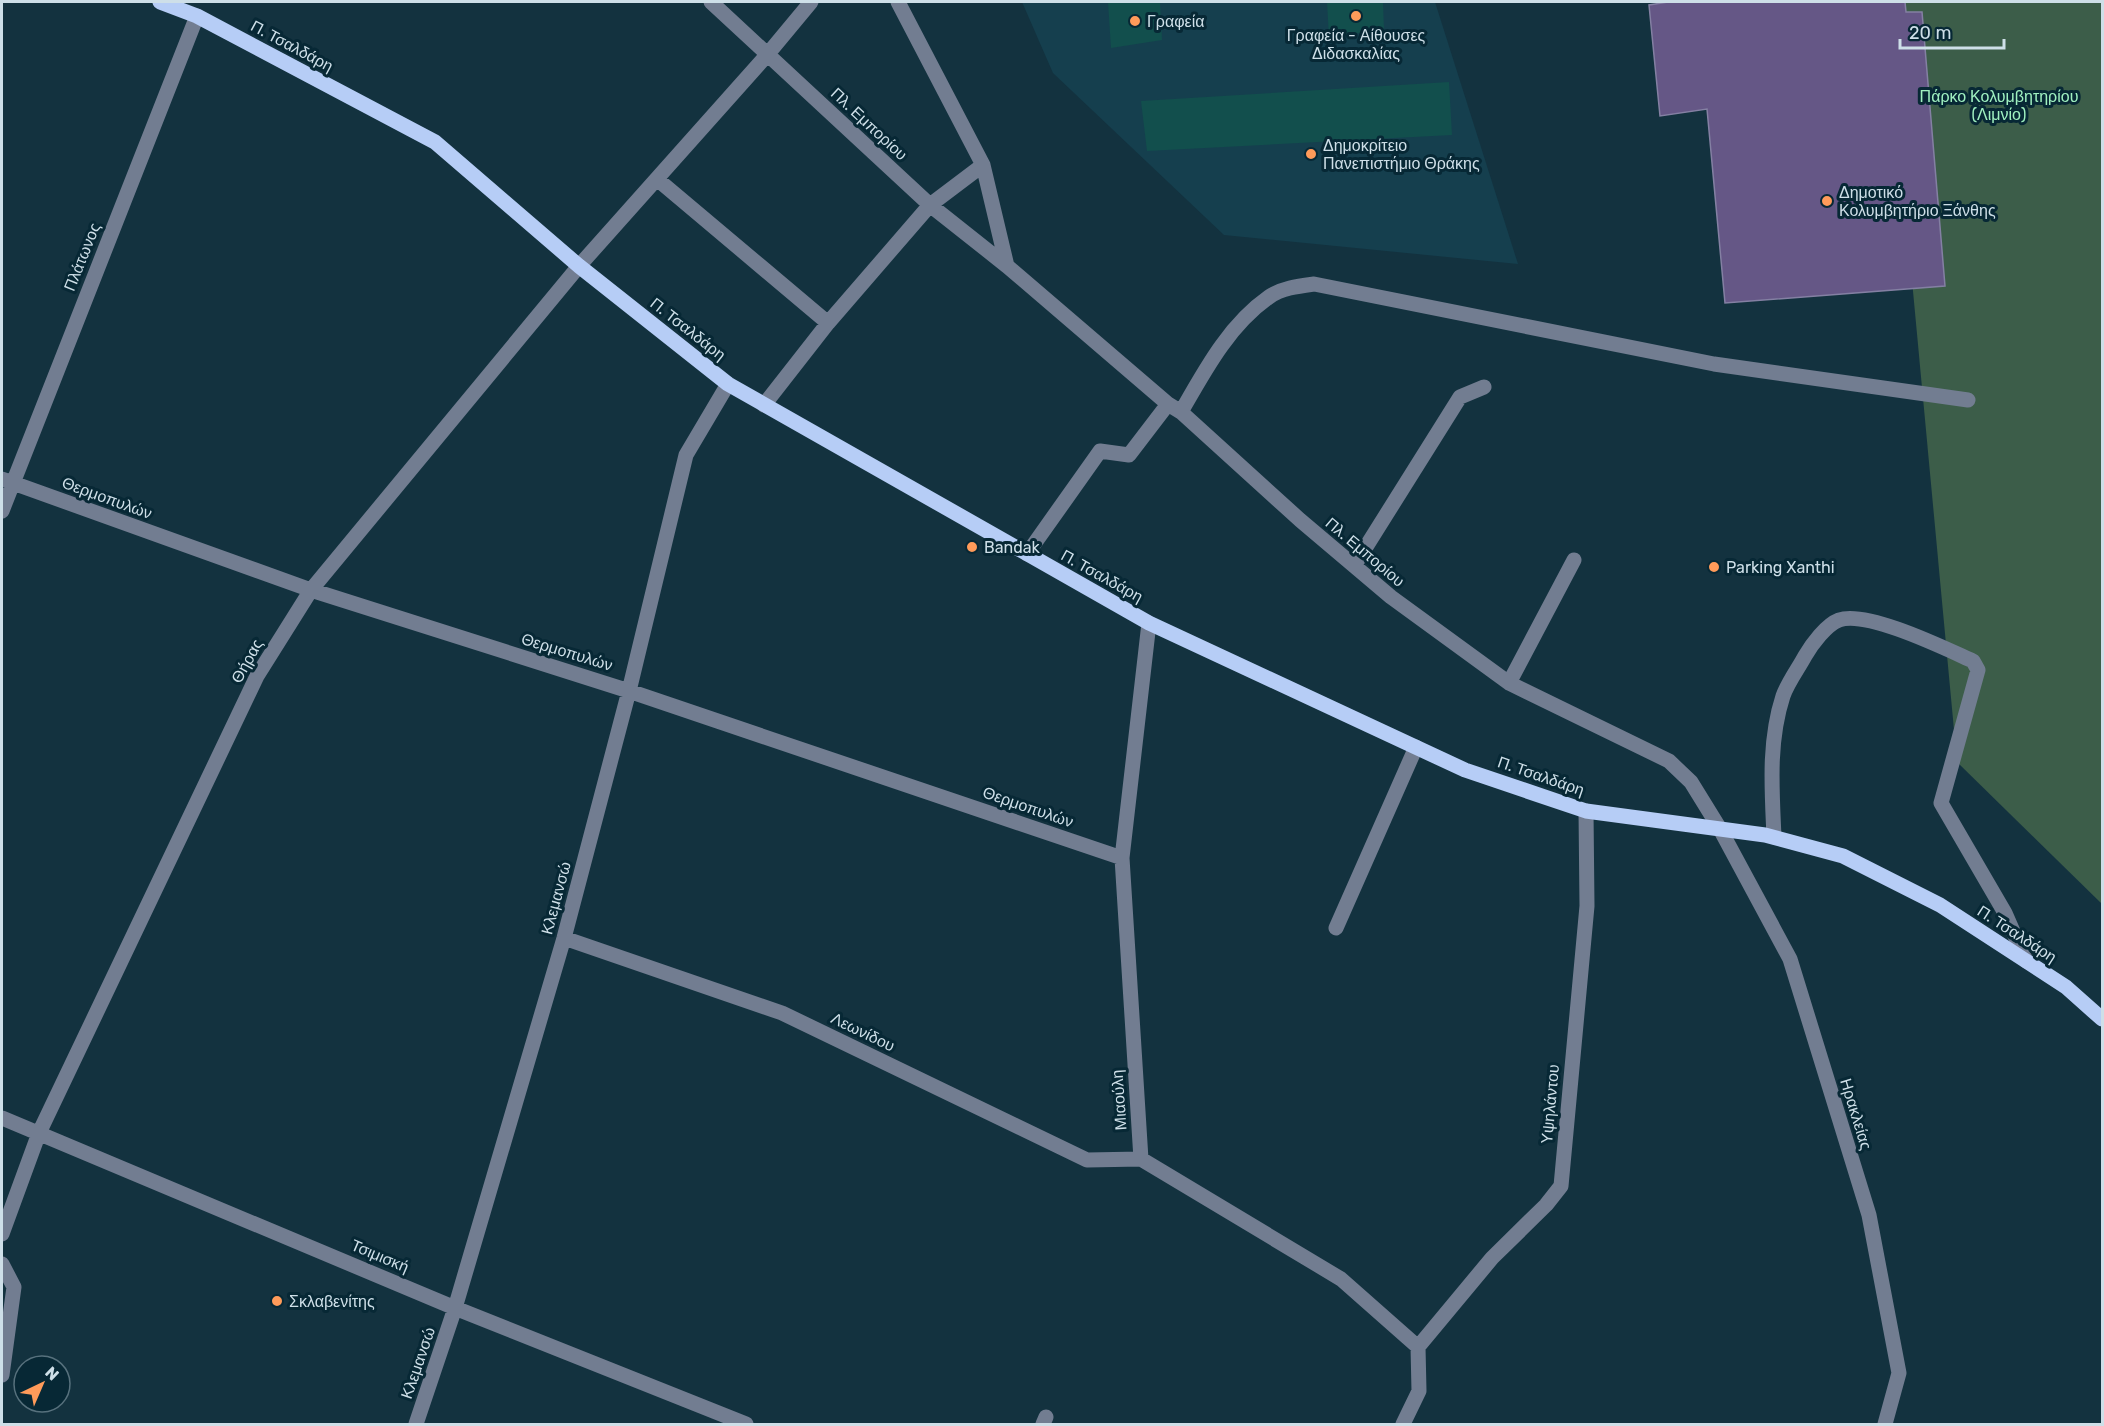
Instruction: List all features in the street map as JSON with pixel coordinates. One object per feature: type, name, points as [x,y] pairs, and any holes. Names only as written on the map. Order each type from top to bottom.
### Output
[{"type":"main road","name":"Π. Τσαλδάρη","points":[[160,2],[197,16],[435,142],[579,266],[728,384],[1149,623],[1465,770],[1586,811],[1774,837],[1843,856],[1940,905],[2066,987],[2103,1019]]},
{"type":"street","name":"Πλ. Εμπορίου","points":[[711,2],[930,205],[1007,266],[1175,408],[1300,520],[1391,597],[1509,683],[1669,761],[1691,782],[1720,829]]},
{"type":"street","name":"Θήρας","points":[[2,1234],[39,1133],[258,676],[311,590],[579,266],[767,55],[811,2]]},
{"type":"street","points":[[898,2],[982,165],[1007,266]]},
{"type":"street","name":"Πλάτωνος","points":[[2,511],[7,481],[197,16]]},
{"type":"street","points":[[764,405],[828,323],[930,205],[982,165]]},
{"type":"street","points":[[657,178],[828,323]]},
{"type":"street","points":[[1027,554],[1100,451],[1129,455],[1175,408],[1238,324],[1270,296],[1291,287],[1314,284],[1714,364],[1968,400]]},
{"type":"street","name":"Κλεμανσώ","points":[[416,1425],[455,1308],[564,938],[629,691],[686,454],[728,384]]},
{"type":"street","points":[[1354,566],[1460,397],[1484,387]]},
{"type":"street","name":"Θερμοπυλών","points":[[7,481],[311,590],[629,691],[1122,858]]},
{"type":"street","points":[[1509,683],[1574,560]]},
{"type":"street","points":[[1774,837],[1772,776],[1774,741],[1784,695],[1814,640],[1839,620],[1857,619],[1912,633],[1973,661],[1978,670],[1941,803],[2005,913],[2026,962]]},
{"type":"street","name":"Μιαούλη","points":[[1141,1159],[1122,858],[1149,623]]},
{"type":"street","points":[[1336,928],[1416,747]]},
{"type":"street","name":"Υψηλάντου","points":[[1418,1347],[1492,1258],[1546,1205],[1561,1186],[1587,906],[1586,811]]},
{"type":"street","name":"Ηρακλείας","points":[[1720,829],[1790,959],[1869,1215],[1899,1373],[1885,1425]]},
{"type":"street","name":"Λεωνίδου","points":[[564,938],[782,1013],[1087,1160],[1141,1159]]},
{"type":"street","name":"Τσιμισκή","points":[[2,1118],[455,1308],[746,1425]]},
{"type":"street","points":[[1141,1159],[1341,1278],[1418,1347],[1419,1391],[1403,1425]]},
{"type":"street","points":[[2,1264],[14,1287],[2,1375]]},
{"type":"shaded area","name":"Δημοκρίτειο Πανεπιστήμιο Θράκης","points":[[1022,2],[1435,2],[1518,264],[1224,235],[1053,73]]},
{"type":"shaded area","name":"Δημοτικό Κολυμβητήριο Ξάνθης","points":[[1668,2],[1905,2],[1906,12],[1922,12],[1945,286],[1725,303],[1707,109],[1660,116],[1649,5]]},
{"type":"green space","name":"Πάρκο Κολυμβητηρίου (Λιμνίο)","points":[[1886,2],[2102,2],[2102,904],[1957,762]]},
{"type":"building","name":"Γραφεία","points":[[1108,2],[1160,2],[1162,40],[1111,48]]},
{"type":"building","name":"Γραφεία - Αίθουσες Διδασκαλίας","points":[[1327,2],[1383,2],[1384,30],[1329,37]]},
{"type":"building","points":[[1449,82],[1452,135],[1147,151],[1141,101]]},
{"type":"place","name":"Γραφεία - Αίθουσες Διδασκαλίας","points":[[1356,16]]},
{"type":"place","name":"Γραφεία","points":[[1135,21]]},
{"type":"place","name":"Δημοκρίτειο Πανεπιστήμιο Θράκης","points":[[1311,154]]},
{"type":"place","name":"Δημοτικό Κολυμβητήριο Ξάνθης","points":[[1827,201]]},
{"type":"place","name":"Bandak","points":[[972,547]]},
{"type":"place","name":"Parking Xanthi","points":[[1714,567]]},
{"type":"place","name":"Σκλαβενίτης","points":[[277,1301]]}]
